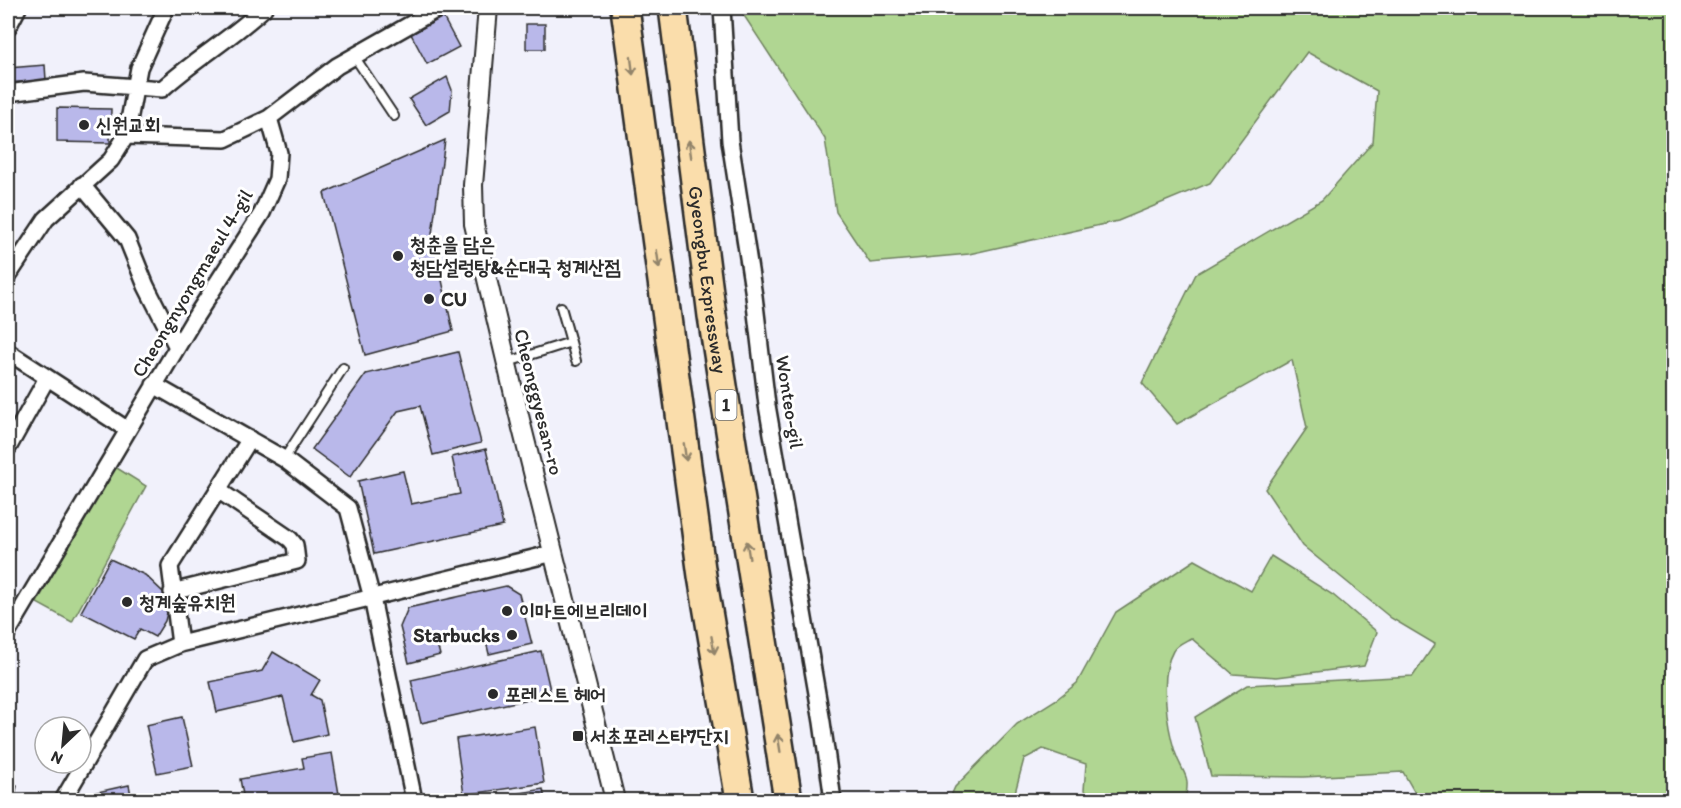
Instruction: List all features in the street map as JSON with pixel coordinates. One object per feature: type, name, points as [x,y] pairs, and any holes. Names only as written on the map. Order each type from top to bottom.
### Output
[{"type":"highway","points":[[625,8],[702,576],[740,801]]},
{"type":"highway","name":"Gyeongbu Expressway","points":[[673,8],[714,327],[788,801]]},
{"type":"street","points":[[8,27],[18,8]]},
{"type":"street","points":[[8,276],[46,219],[111,160],[126,136],[139,68],[166,8]]},
{"type":"street","points":[[8,93],[84,83],[134,89],[162,89],[184,69],[216,48],[264,8]]},
{"type":"street","points":[[126,136],[225,139],[269,118],[354,56],[439,8]]},
{"type":"street","name":"Wonteo-gil","points":[[722,8],[730,141],[754,296],[767,405],[820,710],[833,801]]},
{"type":"street","name":"Cheonggyesan-ro","points":[[485,9],[472,185],[474,224],[506,363],[615,801]]},
{"type":"street","name":"Cheongnyongmaeul 4-gil","points":[[8,632],[177,346],[262,213],[276,179],[279,153],[269,118]]},
{"type":"street","points":[[82,185],[127,239],[155,304],[177,346]]},
{"type":"street","points":[[8,352],[128,430]]},
{"type":"street","points":[[8,448],[47,378]]},
{"type":"street","points":[[154,385],[284,459],[348,508],[372,598],[414,801]]},
{"type":"street","points":[[180,645],[170,566],[250,439]]},
{"type":"street","points":[[172,592],[297,561],[295,545],[290,539],[218,490]]},
{"type":"street","points":[[63,801],[145,659],[180,645],[554,553]]},
{"type":"lane","points":[[354,56],[394,116]]},
{"type":"lane","points":[[561,307],[576,361]]},
{"type":"lane","points":[[506,363],[571,342]]},
{"type":"lane","points":[[284,459],[343,368]]},
{"type":"green space","points":[[739,8],[810,8],[812,11],[812,8],[1673,8],[1673,800],[1419,800],[1403,772],[1303,777],[1211,776],[1195,717],[1247,685],[1413,676],[1435,644],[1391,618],[1303,546],[1265,489],[1307,428],[1292,360],[1177,424],[1142,383],[1196,274],[1322,200],[1373,142],[1377,91],[1307,52],[1210,183],[1118,221],[969,254],[870,263],[836,212],[825,139]]},
{"type":"green space","points":[[112,465],[146,486],[72,622],[37,603]]},
{"type":"green space","points":[[1271,556],[1333,595],[1377,632],[1364,666],[1277,677],[1233,674],[1191,638],[1174,649],[1166,673],[1165,687],[1172,741],[1187,779],[1185,800],[1096,800],[1084,790],[1086,764],[1043,749],[1024,759],[1013,800],[954,800],[950,798],[955,787],[1017,724],[1057,699],[1077,683],[1116,612],[1195,560],[1251,591]]},
{"type":"building","points":[[443,17],[459,47],[427,64],[411,34]]},
{"type":"building","points":[[526,24],[545,24],[545,49],[526,49]]},
{"type":"building","points":[[45,65],[46,80],[8,83],[8,68]]},
{"type":"building","points":[[447,77],[452,90],[450,111],[426,125],[409,99]]},
{"type":"building","name":"신원교회","points":[[57,108],[111,109],[110,143],[57,142]]},
{"type":"building","points":[[445,140],[432,234],[453,331],[365,355],[324,193]]},
{"type":"building","points":[[458,352],[481,443],[433,455],[420,406],[398,411],[350,477],[312,449],[366,374]]},
{"type":"building","points":[[486,449],[503,526],[374,554],[358,481],[403,471],[411,504],[460,494],[452,457]]},
{"type":"building","name":"청계숲유치원","points":[[110,559],[145,575],[165,594],[168,609],[165,621],[155,637],[140,629],[134,639],[81,612]]},
{"type":"building","points":[[506,586],[519,594],[532,644],[489,654],[484,633],[437,644],[440,655],[409,663],[400,627],[408,608]]},
{"type":"building","points":[[541,651],[551,694],[421,723],[411,680]]},
{"type":"building","points":[[273,652],[320,680],[311,695],[320,700],[327,734],[294,742],[283,697],[217,712],[210,682],[262,671]]},
{"type":"building","points":[[182,717],[193,766],[157,773],[146,725]]},
{"type":"building","points":[[535,727],[544,783],[464,795],[456,739]]},
{"type":"building","points":[[332,753],[340,800],[244,800],[240,779],[304,768],[302,758]]},
{"type":"building","points":[[8,784],[17,786],[14,800],[8,800]]},
{"type":"building","points":[[129,785],[132,800],[94,800],[93,793]]},
{"type":"building","points":[[543,789],[545,800],[510,800],[509,795]]},
{"type":"place","name":"신원교회","points":[[84,125]]},
{"type":"place","name":"청춘을 담은 청담설렁탕&순대국 청계산점","points":[[398,256]]},
{"type":"place","name":"CU","points":[[429,299]]},
{"type":"place","name":"청계숲유치원","points":[[127,602]]},
{"type":"place","name":"이마트에브리데이","points":[[507,611]]},
{"type":"place","name":"Starbucks","points":[[512,635]]},
{"type":"place","name":"포레스트 헤어","points":[[493,694]]},
{"type":"place","name":"서초포레스타7단지","points":[[578,736]]}]
